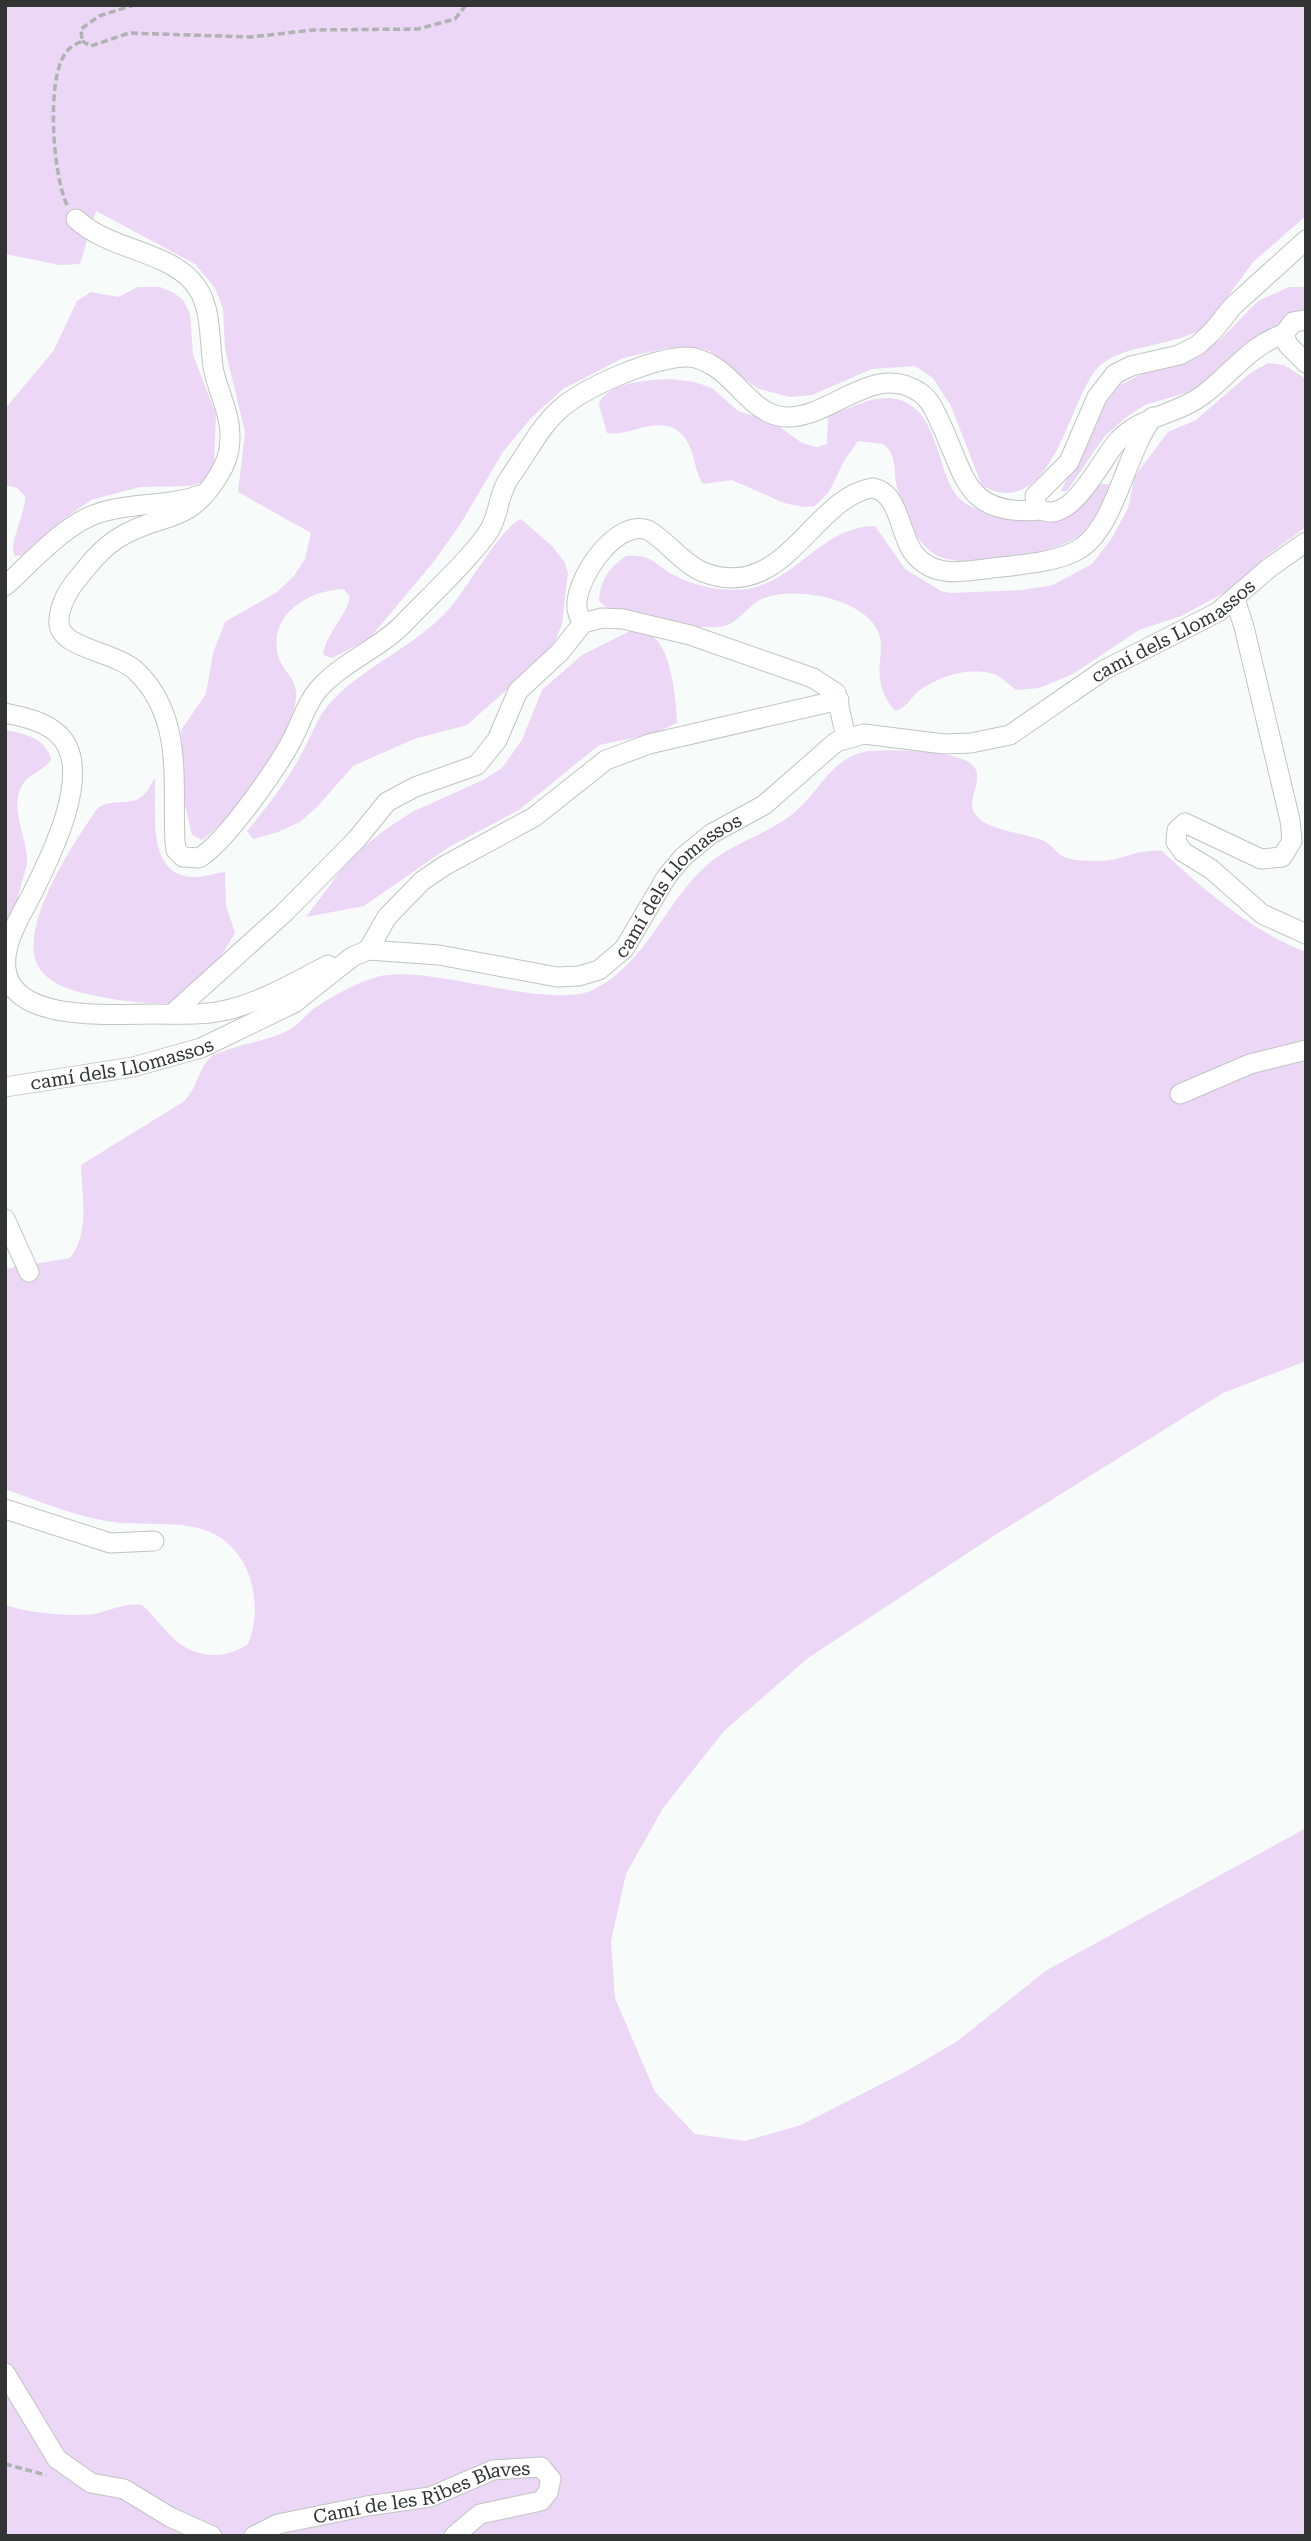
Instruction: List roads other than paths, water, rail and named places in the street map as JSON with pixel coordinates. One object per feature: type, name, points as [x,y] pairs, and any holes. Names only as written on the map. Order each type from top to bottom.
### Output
[{"type":"street","points":[[76,219],[102,238],[181,271],[202,297],[214,370],[227,412],[230,438],[225,464],[208,492],[188,511],[126,533],[104,549],[66,595],[59,622],[59,629],[66,639],[114,655],[130,665],[164,708],[172,738],[176,850],[190,859],[205,854],[240,814],[285,752],[320,689],[393,635],[478,544],[495,520],[504,485],[551,417],[586,390],[615,377],[680,358],[698,359],[722,372],[768,413],[787,418],[817,412],[866,388],[888,384],[906,385],[919,392],[931,404],[959,472],[976,497],[1000,508],[1052,512],[1068,507],[1122,437],[1153,416],[1197,399],[1255,349],[1284,334],[1293,322],[1306,320]]},
{"type":"street","points":[[1041,510],[1035,502],[1035,496],[1069,463],[1097,397],[1115,374],[1131,366],[1180,355],[1198,345],[1233,306],[1306,240]]},
{"type":"street","points":[[1284,334],[1288,345],[1306,363]]},
{"type":"street","points":[[583,623],[577,610],[580,589],[603,550],[622,532],[636,528],[648,530],[705,573],[747,574],[786,556],[837,506],[872,488],[881,491],[890,500],[904,538],[914,555],[938,570],[970,571],[1073,552],[1089,542],[1101,527],[1132,450],[1153,416]]},
{"type":"street","points":[[5,586],[92,516],[117,509],[160,505],[208,492]]},
{"type":"street","name":"camí dels Llomassos","points":[[5,1087],[144,1065],[201,1048],[293,1003],[360,953],[439,955],[557,977],[579,976],[599,970],[624,949],[667,876],[683,856],[705,838],[764,805],[827,749],[846,738],[873,734],[944,744],[988,741],[1010,735],[1104,670],[1197,624],[1306,542]]},
{"type":"street","points":[[1235,598],[1288,809],[1292,841],[1282,857],[1261,859],[1185,823],[1177,830],[1176,842],[1183,852],[1211,869],[1262,914],[1306,934]]},
{"type":"street","points":[[173,1014],[285,912],[356,840],[387,802],[415,787],[477,765],[497,740],[518,691],[560,652],[583,623],[602,618],[623,619],[727,646],[813,678],[833,689],[839,700],[846,738]]},
{"type":"street","points":[[5,713],[36,721],[53,730],[66,745],[73,768],[71,793],[59,831],[8,944],[5,967],[10,982],[25,998],[72,1013],[200,1014],[240,1007],[337,961],[360,953],[387,917],[422,881],[544,810],[606,760],[649,744],[839,700]]},
{"type":"street","points":[[1180,1094],[1250,1064],[1306,1050]]},
{"type":"street","points":[[5,1219],[29,1272]]},
{"type":"street","points":[[5,1509],[110,1543],[154,1541]]},
{"type":"street","points":[[5,2373],[57,2459],[91,2483],[124,2489],[170,2517],[212,2536]]},
{"type":"street","name":"Camí de les Ribes Blaves","points":[[254,2536],[278,2524],[430,2497],[493,2470],[541,2467],[551,2479],[548,2492],[541,2501],[480,2514],[454,2536]]}]
